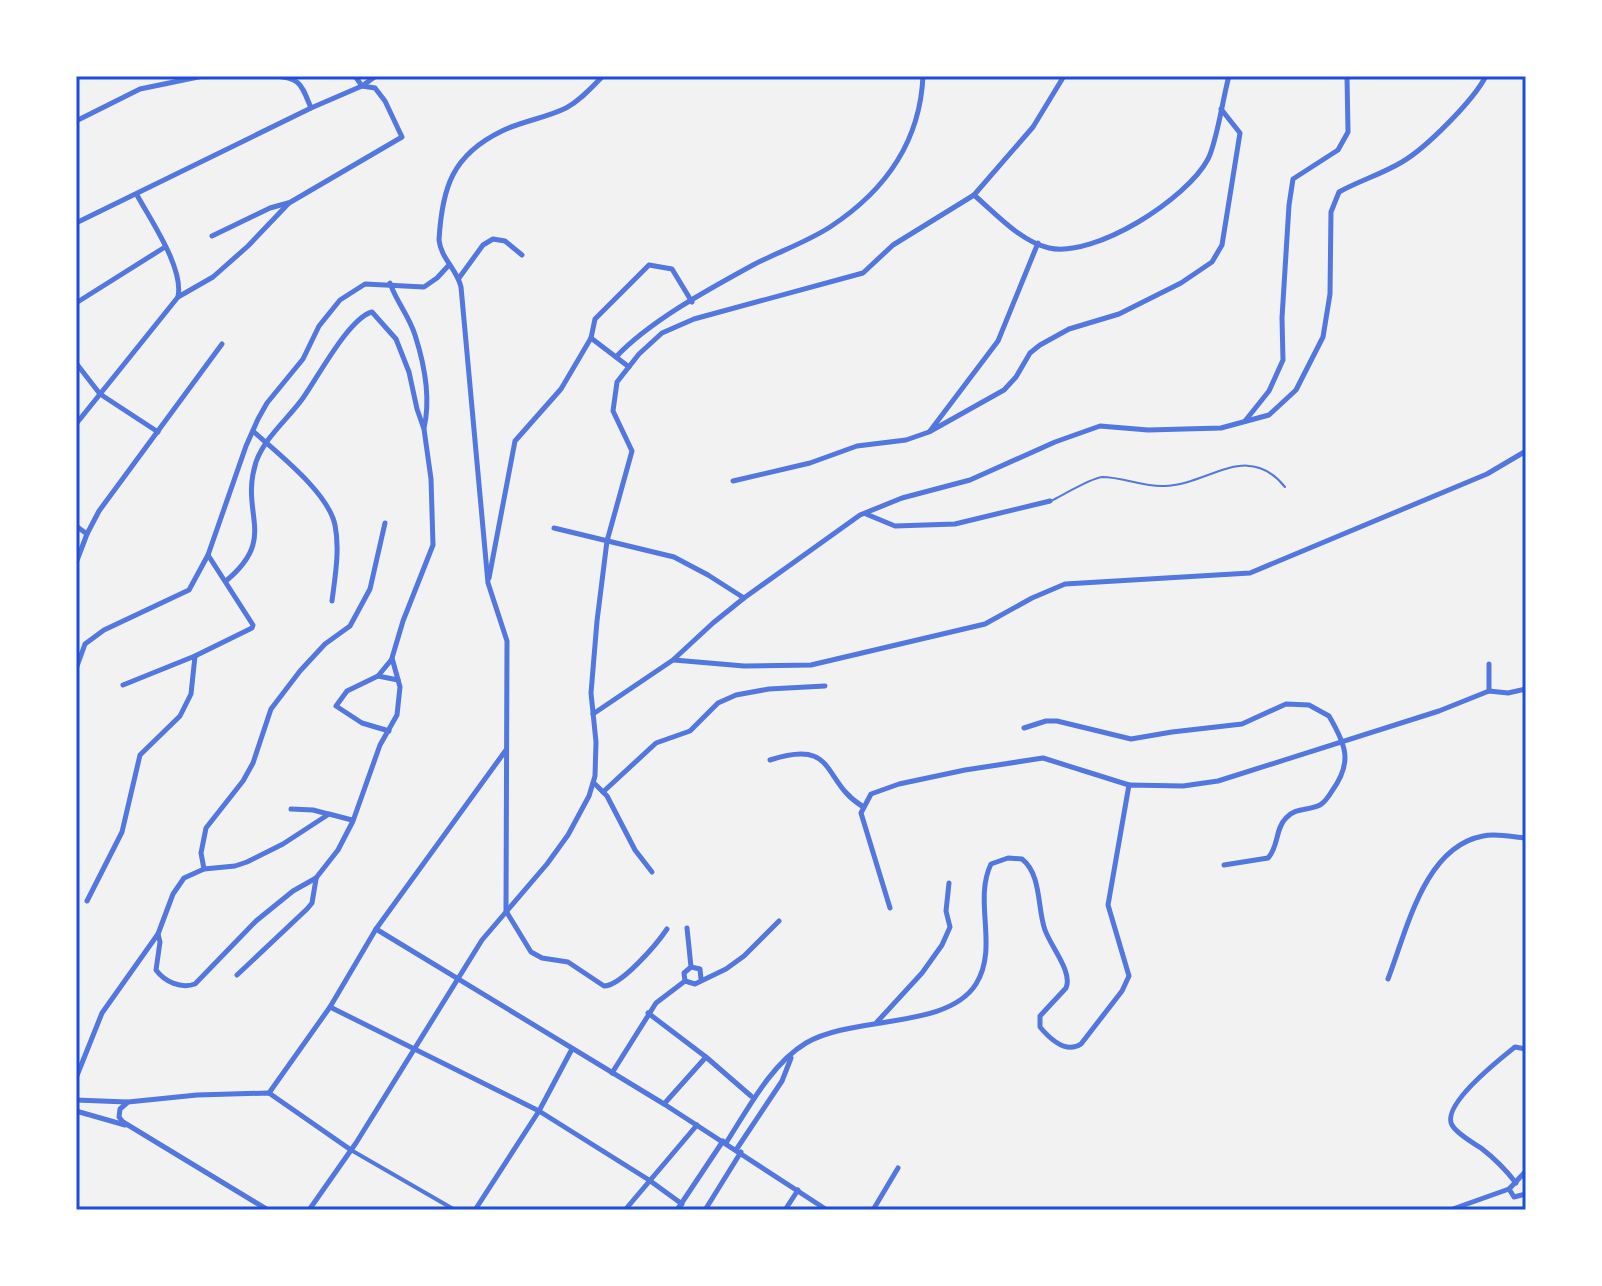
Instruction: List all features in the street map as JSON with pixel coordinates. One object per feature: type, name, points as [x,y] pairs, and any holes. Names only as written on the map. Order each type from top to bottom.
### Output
[{"type":"street","points":[[76,121],[140,89],[203,76]]},
{"type":"street","points":[[274,76],[293,77],[298,81],[311,108]]},
{"type":"street","points":[[212,236],[270,208],[289,203],[402,137],[385,101],[372,87],[362,86],[355,76]]},
{"type":"street","points":[[76,223],[362,86],[376,76]]},
{"type":"street","points":[[603,76],[583,96],[565,108],[501,131],[460,161],[446,187],[440,219],[440,249],[459,278],[488,583],[507,641],[506,911],[531,952],[542,958],[568,962],[604,986],[618,981],[659,942],[667,929]]},
{"type":"street","points":[[616,357],[634,338],[752,266],[830,227],[872,193],[900,161],[912,132],[923,76]]},
{"type":"street","points":[[309,1210],[351,1150],[482,940],[532,884],[568,835],[589,796],[596,742],[591,693],[595,636],[607,541],[632,451],[613,411],[617,382],[662,333],[694,319],[863,273],[893,245],[974,195],[1033,127],[1064,76]]},
{"type":"street","points":[[974,195],[1015,231],[1049,248],[1089,246],[1144,219],[1186,188],[1209,158],[1229,76]]},
{"type":"street","points":[[1244,421],[1269,391],[1283,360],[1282,318],[1293,179],[1338,150],[1348,132],[1347,76]]},
{"type":"street","points":[[593,715],[673,660],[744,598],[865,513],[902,498],[970,480],[1055,442],[1100,426],[1148,430],[1221,428],[1269,415],[1296,390],[1323,337],[1330,294],[1331,212],[1339,192],[1403,162],[1436,135],[1479,90],[1486,76]]},
{"type":"street","points":[[733,481],[810,463],[857,446],[906,440],[929,432],[1004,390],[1030,353],[1040,345],[1069,329],[1119,314],[1181,283],[1212,262],[1222,245],[1240,133],[1221,109]]},
{"type":"street","points":[[137,195],[165,247],[179,285],[178,297]]},
{"type":"street","points":[[76,424],[178,297],[213,277],[289,203]]},
{"type":"street","points":[[459,278],[483,245],[493,239],[505,241],[522,255]]},
{"type":"street","points":[[929,432],[998,341],[1038,243]]},
{"type":"street","points":[[76,303],[165,247]]},
{"type":"street","points":[[76,669],[85,644],[104,630],[188,591],[208,555],[252,431],[267,403],[303,359],[319,326],[340,300],[365,284],[424,287],[449,265]]},
{"type":"street","points":[[488,583],[515,441],[561,389],[591,338],[595,319],[649,265],[672,269],[692,302]]},
{"type":"street","points":[[390,283],[415,335],[428,396],[429,410],[424,429]]},
{"type":"street","points":[[226,581],[241,569],[253,549],[252,480],[257,460],[266,443],[309,390],[343,338],[368,312],[377,316],[402,351],[424,429],[431,479],[433,545],[392,658],[378,676],[347,691],[336,706],[362,723],[389,731]]},
{"type":"street","points":[[591,338],[629,367]]},
{"type":"street","points":[[76,563],[99,511],[222,344]]},
{"type":"street","points":[[76,363],[100,394],[158,432]]},
{"type":"street","points":[[252,431],[310,486],[332,515],[337,539],[332,601]]},
{"type":"street","points":[[673,660],[744,666],[811,665],[985,624],[1065,584],[1250,573],[1487,474],[1526,451]]},
{"type":"street","points":[[865,513],[895,526],[955,524],[1050,501]]},
{"type":"street","points":[[204,869],[201,853],[206,828],[248,772],[278,697],[325,644],[350,626],[370,589],[385,523]]},
{"type":"street","points":[[76,526],[87,534]]},
{"type":"street","points":[[554,528],[674,557],[744,598]]},
{"type":"street","points":[[123,685],[195,656],[253,626],[208,555]]},
{"type":"street","points":[[87,901],[122,832],[140,755],[180,716],[191,694],[195,656]]},
{"type":"street","points":[[158,934],[160,942],[156,970],[168,981],[189,986],[195,984],[256,921],[293,891],[316,878],[338,850],[353,821],[380,745],[397,715],[400,700],[392,658]]},
{"type":"street","points":[[1489,664],[1489,691]]},
{"type":"street","points":[[378,676],[398,680]]},
{"type":"street","points":[[603,792],[656,743],[690,731],[718,703],[736,695],[769,689],[825,686]]},
{"type":"street","points":[[890,908],[861,813],[871,794],[899,784],[1043,758],[1129,785],[1183,786],[1218,781],[1439,711],[1489,691],[1508,693],[1526,689]]},
{"type":"street","points":[[1024,728],[1057,721],[1131,739],[1242,724],[1276,708],[1298,704],[1309,705],[1329,716],[1346,755],[1341,779],[1322,804],[1294,811],[1285,819],[1268,858],[1224,865]]},
{"type":"street","points":[[269,1093],[330,1007],[376,929],[507,749]]},
{"type":"street","points":[[770,760],[795,753],[817,757],[826,763],[850,797],[862,806]]},
{"type":"street","points":[[593,783],[617,813],[635,850],[652,872]]},
{"type":"street","points":[[330,1007],[539,1111],[649,1180],[679,1207],[772,1075],[793,1053],[820,1037],[946,1009],[964,999],[975,987],[984,967],[986,951],[985,878],[991,864],[997,860],[1022,859],[1032,869],[1044,927],[1069,980],[1060,996],[1040,1016],[1040,1027],[1067,1048],[1076,1048],[1081,1044],[1122,991],[1129,976],[1108,905],[1129,785]]},
{"type":"street","points":[[291,809],[313,810],[353,821]]},
{"type":"street","points":[[76,1078],[102,1013],[158,934],[177,887],[184,878],[204,869],[247,862],[283,844],[329,814]]},
{"type":"street","points":[[1388,979],[1429,877],[1442,857],[1456,845],[1484,835],[1526,838]]},
{"type":"street","points":[[237,975],[312,903],[316,878]]},
{"type":"street","points":[[877,1022],[904,994],[942,945],[950,927],[946,911],[949,883]]},
{"type":"street","points":[[685,981],[692,984],[726,969],[744,956],[779,921]]},
{"type":"street","points":[[687,928],[691,967]]},
{"type":"street","points":[[376,929],[664,1104],[827,1210]]},
{"type":"street","points":[[691,967],[700,969],[701,980]]},
{"type":"street","points":[[685,981],[684,973],[691,967]]},
{"type":"street","points":[[612,1073],[648,1013],[664,995],[685,981]]},
{"type":"street","points":[[648,1013],[751,1096]]},
{"type":"street","points":[[1516,1183],[1484,1151],[1452,1127],[1449,1116],[1453,1105],[1492,1065],[1515,1047],[1526,1049]]},
{"type":"street","points":[[475,1210],[539,1111],[572,1049]]},
{"type":"street","points":[[705,1210],[782,1081],[793,1053]]},
{"type":"street","points":[[664,1104],[706,1057]]},
{"type":"street","points":[[76,1100],[128,1102],[197,1095],[269,1093],[351,1150],[455,1210]]},
{"type":"street","points":[[128,1102],[120,1109],[119,1117],[130,1127],[268,1210]]},
{"type":"street","points":[[76,1111],[130,1127]]},
{"type":"street","points":[[625,1210],[697,1125]]},
{"type":"street","points":[[873,1210],[898,1168]]},
{"type":"street","points":[[1450,1210],[1509,1189],[1526,1171]]},
{"type":"street","points":[[1509,1189],[1514,1197],[1526,1194]]},
{"type":"street","points":[[785,1210],[798,1190]]},
{"type":"lane","points":[[1050,501],[1100,477],[1162,486],[1244,464],[1275,475],[1285,487]]}]
